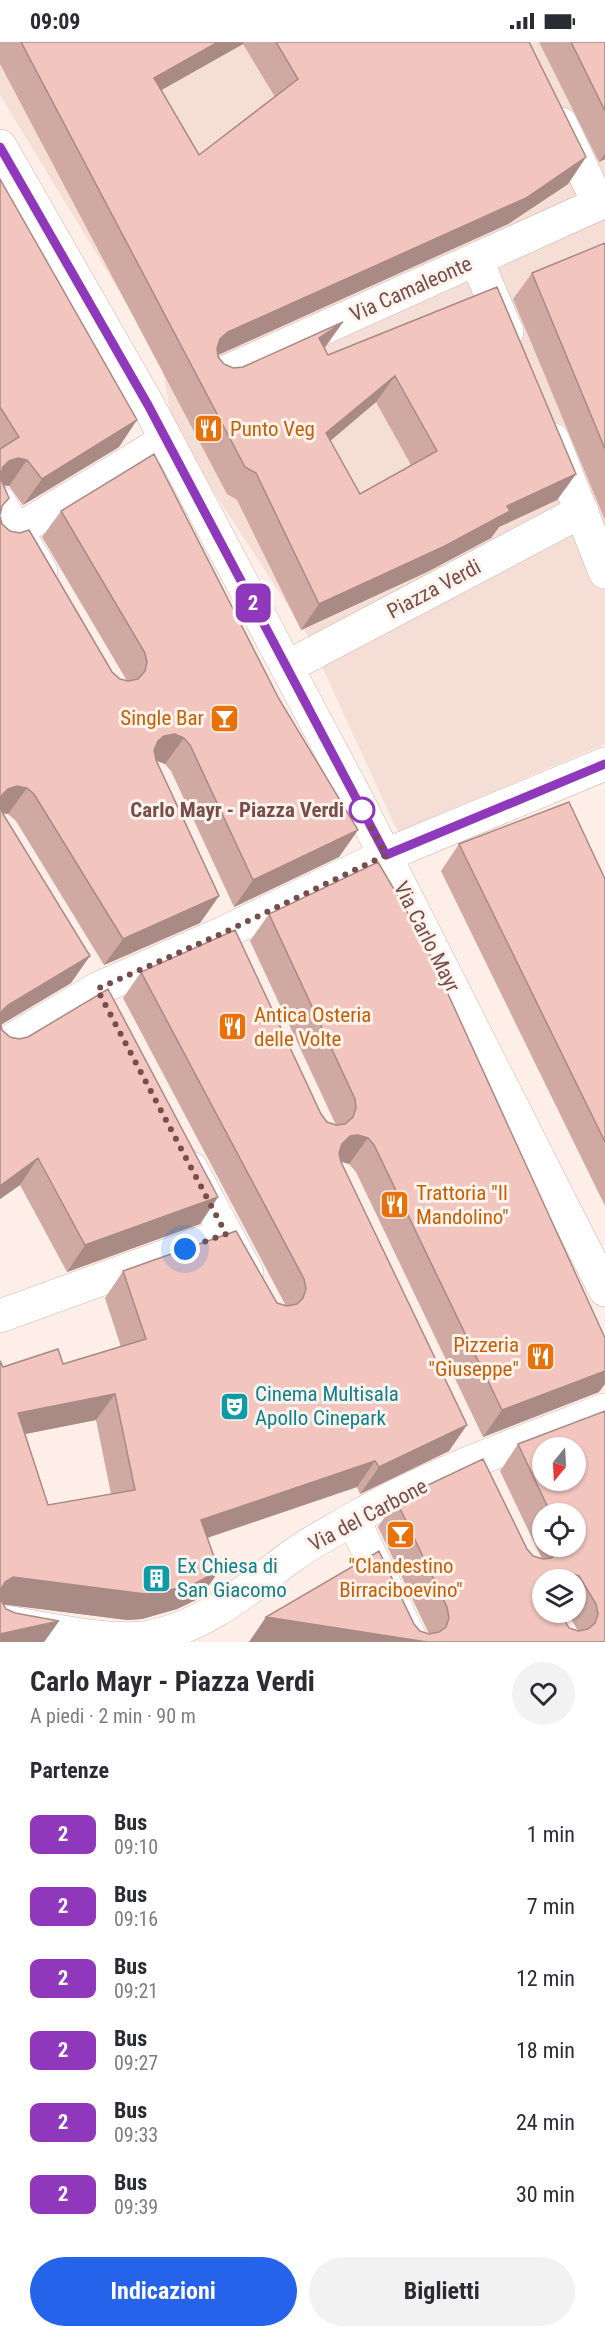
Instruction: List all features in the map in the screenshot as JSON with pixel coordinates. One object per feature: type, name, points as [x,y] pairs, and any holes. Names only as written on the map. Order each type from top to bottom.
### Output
[{"type":"street","points":[[546,95],[602,203]]},
{"type":"street","name":"Via Carlo Mayr","points":[[0,146],[162,400],[166,440],[386,855],[605,1290]]},
{"type":"street","name":"Via Camaleonte","points":[[217,376],[602,203]]},
{"type":"street","points":[[476,259],[517,358]]},
{"type":"street","points":[[541,412],[605,572]]},
{"type":"street","points":[[57,599],[5,524],[166,440]]},
{"type":"street","name":"Piazza Verdi","points":[[286,667],[582,511]]},
{"type":"street","points":[[0,1047],[97,989],[223,933],[386,855],[605,764]]},
{"type":"street","points":[[210,902],[238,965]]},
{"type":"street","points":[[78,959],[113,1019]]},
{"type":"street","points":[[177,1142],[264,1304]]},
{"type":"street","points":[[0,1316],[226,1234]]},
{"type":"street","name":"Via del Carbone","points":[[0,1621],[115,1639],[143,1638],[173,1631],[215,1613],[253,1588],[291,1557],[469,1449],[605,1410]]},
{"type":"street","points":[[469,1449],[490,1492]]},
{"type":"street","points":[[352,1519],[412,1642]]},
{"type":"shaded area","points":[[0,42],[605,42],[605,744],[398,832],[308,636],[174,431],[161,360],[0,95]]},
{"type":"building","points":[[21,42],[218,42],[154,78],[199,155],[298,79],[276,42],[529,42],[586,157],[526,198],[228,332],[220,339],[217,348],[218,357],[224,364],[233,368],[243,367],[343,322],[319,338],[328,355],[497,287],[576,474],[507,506],[510,511],[445,546],[319,604],[256,473],[245,467]],"holes":[[[395,376],[437,451],[360,494],[326,433]]]},
{"type":"building","points":[[571,42],[605,42],[605,111]]},
{"type":"building","points":[[0,179],[137,420],[42,479],[27,460],[18,458],[9,461],[3,467],[0,476],[0,449],[19,437],[0,407]]},
{"type":"building","points":[[605,243],[605,449],[532,273]]},
{"type":"building","points":[[154,454],[279,699],[358,830],[253,880],[190,745],[184,738],[175,734],[164,736],[158,741],[154,750],[156,760],[219,896],[123,939],[34,794],[27,788],[17,786],[8,789],[2,795],[0,804],[0,516],[2,524],[10,531],[20,533],[29,530],[112,672],[120,679],[128,681],[138,679],[145,671],[147,662],[145,653],[61,511]]},
{"type":"building","points":[[0,477],[9,498],[2,506],[0,515]]},
{"type":"building","points":[[569,802],[605,879],[605,1142],[459,844]]},
{"type":"building","points":[[0,805],[3,814],[90,956],[8,1005],[2,1011],[0,1020]]},
{"type":"building","points":[[378,862],[422,937],[605,1338],[605,1371],[502,1410],[374,1145],[368,1138],[358,1135],[350,1136],[342,1144],[339,1153],[341,1162],[467,1425],[379,1467],[375,1461],[201,1520],[219,1571],[196,1583],[160,1593],[145,1594],[13,1577],[5,1582],[0,1591],[0,1361],[3,1367],[58,1349],[63,1364],[146,1339],[123,1271],[236,1231],[277,1303],[287,1306],[297,1304],[303,1298],[306,1289],[304,1279],[141,972],[235,930],[321,1114],[327,1122],[336,1125],[345,1124],[353,1117],[356,1108],[355,1099],[269,914]],"holes":[[[115,1394],[135,1490],[48,1505],[18,1413]]]},
{"type":"building","points":[[108,989],[218,1197],[85,1245],[38,1158],[0,1186],[0,1021],[2,1030],[10,1037],[19,1039],[28,1037]]},
{"type":"building","points":[[605,1411],[605,1642],[427,1642],[266,1617],[379,1551],[414,1624],[420,1631],[429,1634],[439,1632],[446,1627],[449,1618],[447,1607],[396,1500],[483,1459],[532,1557],[543,1559],[586,1557],[586,1503],[546,1503],[540,1491],[586,1491],[586,1437],[536,1437]]},
{"type":"building","points":[[532,1439],[532,1474],[518,1444]]},
{"type":"building","points":[[0,1591],[1,1600],[6,1609],[15,1613],[59,1621],[0,1634]]},
{"type":"bus line","name":"2","points":[[0,147],[148,405],[386,855],[605,764]]},
{"type":"place","name":"Punto Veg","points":[[209,429]]},
{"type":"place","name":"Single Bar","points":[[225,718]]},
{"type":"place","name":"Carlo Mayr - Piazza Verdi","points":[[362,810]]},
{"type":"place","name":"Antica Osteria delle Volte","points":[[233,1027]]},
{"type":"place","name":"Trattoria \"Il Mandolino\"","points":[[395,1205]]},
{"type":"place","name":"Pizzeria \"Giuseppe\"","points":[[540,1357]]},
{"type":"place","name":"Cinema Multisala Apollo Cinepark","points":[[234,1406]]},
{"type":"place","name":"\"Clandestino Birraciboevino\"","points":[[401,1535]]},
{"type":"place","name":"Ex Chiesa di San Giacomo","points":[[156,1578]]},
{"type":"route","points":[[185,1249],[226,1234],[97,989],[223,933],[386,855],[362,810]]}]
